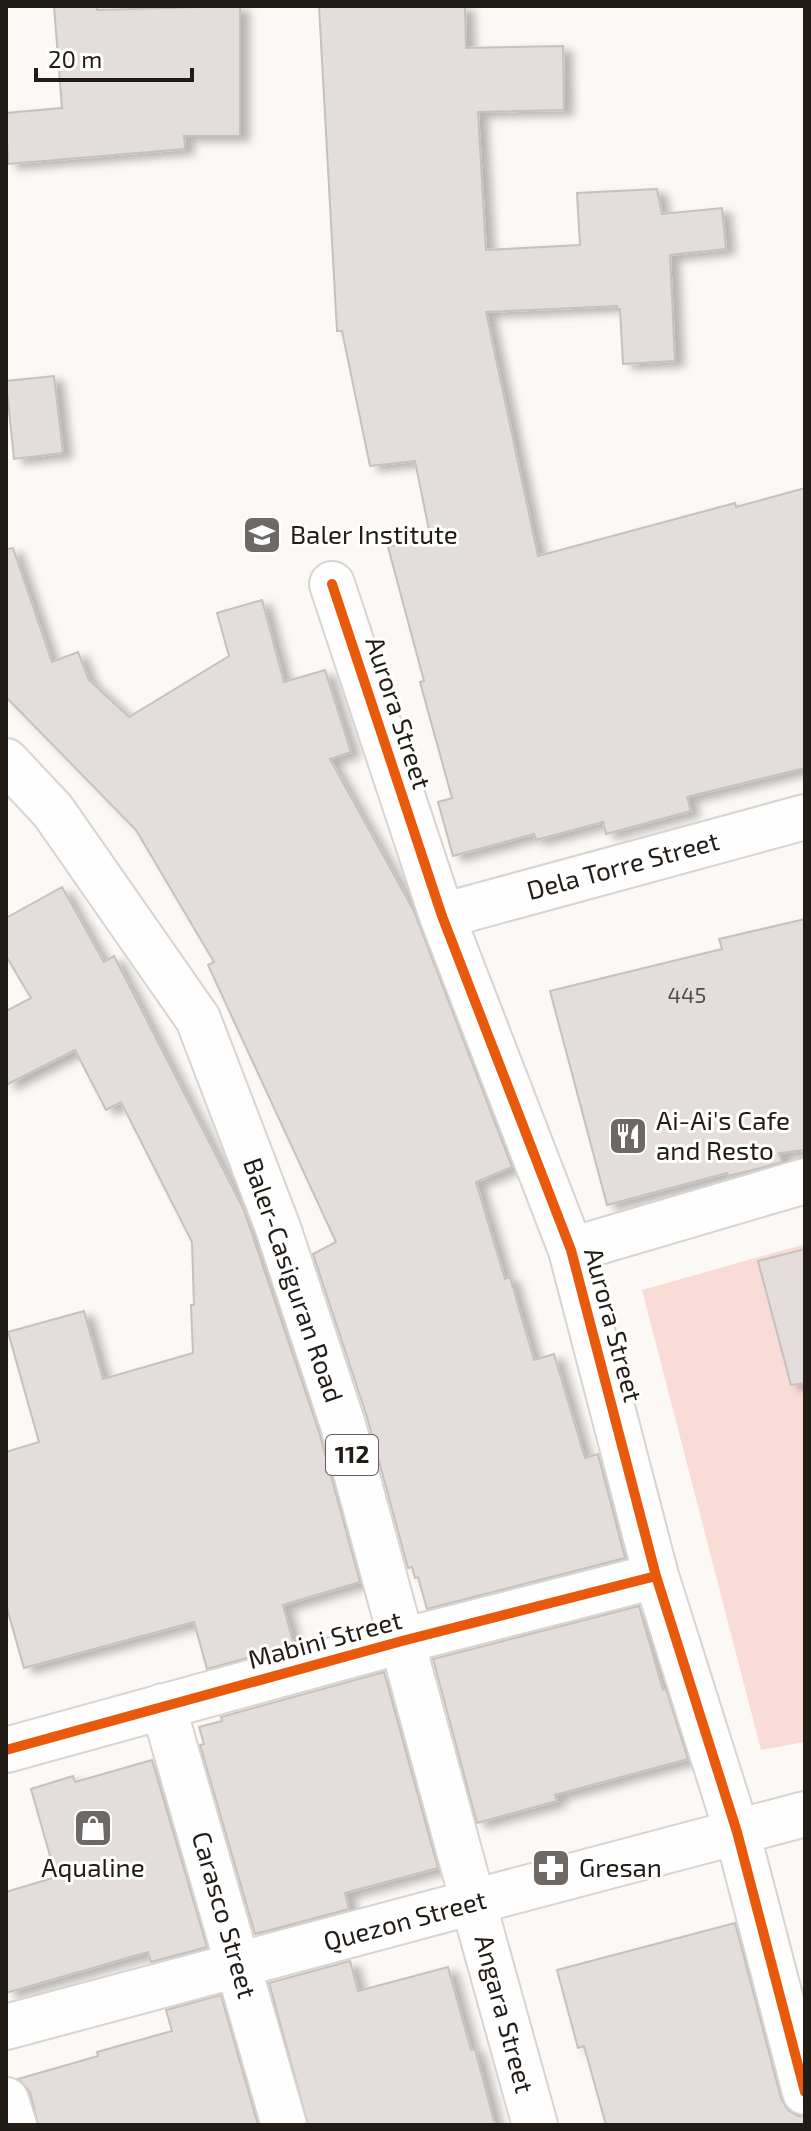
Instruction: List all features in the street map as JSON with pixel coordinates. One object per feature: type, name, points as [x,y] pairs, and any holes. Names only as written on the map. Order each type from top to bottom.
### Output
[{"type":"street","name":"Aurora Street","points":[[332,584],[442,916],[571,1250],[656,1576],[737,1832],[805,2092]]},
{"type":"street","name":"Baler-Casiguran Road","points":[[6,761],[53,811],[198,1019],[278,1228],[343,1425],[473,1902]]},
{"type":"street","name":"Dela Torre Street","points":[[442,916],[805,817]]},
{"type":"street","points":[[571,1250],[805,1181]]},
{"type":"street","name":"Mabini Street","points":[[6,1750],[402,1641],[656,1576]]},
{"type":"street","name":"Carasco Street","points":[[163,1706],[284,2125]]},
{"type":"street","name":"Quezon Street","points":[[6,2027],[805,1814]]},
{"type":"street","name":"Angara Street","points":[[473,1902],[535,2125]]},
{"type":"street","points":[[6,2100],[14,2125]]},
{"type":"shaded area","points":[[805,1244],[805,1742],[761,1750],[642,1290]]},
{"type":"building","points":[[54,6],[97,6],[97,10],[240,6],[240,136],[184,136],[185,149],[8,164],[6,113],[62,108]]},
{"type":"building","points":[[319,6],[465,6],[466,48],[563,46],[564,110],[478,112],[486,250],[580,245],[577,193],[657,189],[662,214],[722,208],[726,249],[670,255],[675,361],[623,364],[620,309],[617,306],[486,312],[538,556],[735,503],[736,507],[805,488],[805,768],[687,797],[691,811],[606,834],[603,822],[536,840],[534,834],[453,856],[438,802],[452,798],[388,547],[430,535],[415,461],[370,466],[342,331],[337,331]]},
{"type":"building","points":[[54,376],[63,453],[14,459],[6,381]]},
{"type":"building","points":[[13,548],[52,662],[78,652],[89,680],[129,717],[229,656],[217,613],[262,600],[284,682],[325,670],[351,752],[330,759],[414,911],[512,1167],[476,1182],[505,1279],[510,1277],[534,1360],[554,1354],[585,1458],[598,1454],[625,1558],[427,1609],[418,1577],[415,1578],[412,1567],[408,1568],[367,1417],[313,1254],[336,1242],[208,965],[214,962],[136,830],[6,697],[6,549]]},
{"type":"building","points":[[62,887],[104,962],[114,956],[244,1210],[319,1432],[360,1582],[283,1605],[294,1645],[207,1669],[194,1622],[24,1668],[6,1605],[6,1452],[39,1442],[8,1332],[84,1311],[103,1379],[193,1353],[192,1242],[121,1102],[106,1110],[75,1050],[6,1085],[6,1011],[31,998],[6,956],[6,918]]},
{"type":"building","points":[[805,919],[805,1150],[779,1153],[782,1162],[761,1168],[728,1176],[727,1173],[607,1205],[550,991],[722,949],[719,939]]},
{"type":"building","points":[[805,1249],[805,1383],[791,1385],[758,1261]]},
{"type":"building","points":[[639,1606],[663,1690],[666,1689],[688,1759],[555,1795],[557,1801],[477,1823],[433,1659]]},
{"type":"building","points":[[384,1672],[438,1868],[345,1893],[349,1909],[255,1934],[200,1745],[204,1744],[199,1727],[222,1721],[221,1717]]},
{"type":"building","points":[[152,1760],[207,1947],[151,1962],[148,1952],[6,1993],[6,1892],[56,1877],[31,1789],[73,1776],[75,1782]]},
{"type":"building","points":[[735,1923],[781,2098],[788,2110],[805,2116],[805,2125],[606,2125],[584,2046],[578,2048],[557,1970]]},
{"type":"building","points":[[350,1961],[358,1991],[448,1967],[471,2050],[475,2049],[495,2125],[308,2125],[269,1983]]},
{"type":"building","points":[[221,1995],[258,2125],[38,2125],[30,2092],[18,2079],[172,2031],[166,2010]]},
{"type":"cycle path","points":[[332,584],[442,916],[571,1250],[656,1576],[737,1832],[805,2092]]},
{"type":"cycle path","points":[[6,1750],[402,1641],[656,1576]]},
{"type":"place","name":"Baler Institute","points":[[262,535]]},
{"type":"place","name":"Ai-Ai's Cafe and Resto","points":[[628,1136]]},
{"type":"place","name":"Aqualine","points":[[93,1828]]},
{"type":"place","name":"Gresan","points":[[551,1868]]}]
